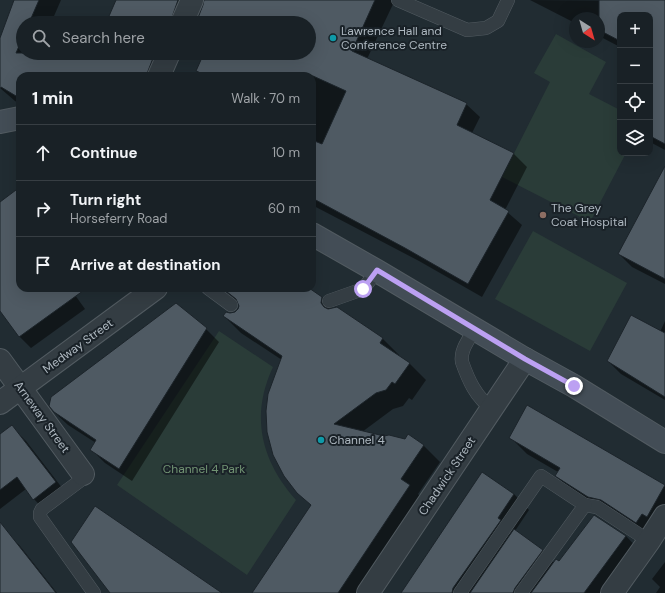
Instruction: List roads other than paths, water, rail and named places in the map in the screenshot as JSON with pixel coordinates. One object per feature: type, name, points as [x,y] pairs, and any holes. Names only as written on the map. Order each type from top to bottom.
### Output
[{"type":"main road","points":[[0,122],[16,119]]},
{"type":"main road","points":[[316,236],[377,270],[525,359],[574,386],[665,442]]},
{"type":"street","points":[[185,16],[192,0]]},
{"type":"street","points":[[161,72],[166,60]]},
{"type":"street","name":"Medway Street","points":[[0,403],[151,292]]},
{"type":"street","name":"Chadwick Street","points":[[368,593],[525,359]]},
{"type":"street","name":"Arneway Street","points":[[0,360],[83,474]]},
{"type":"street","points":[[612,593],[665,516]]},
{"type":"lane","points":[[398,0],[467,30],[486,28],[498,21],[508,0]]},
{"type":"lane","points":[[329,301],[363,289],[377,270]]},
{"type":"lane","points":[[213,292],[231,305]]},
{"type":"lane","points":[[475,329],[461,356],[462,362],[479,398],[492,408]]},
{"type":"lane","points":[[83,474],[81,480],[42,509],[40,517],[94,593]]},
{"type":"lane","points":[[460,593],[541,476],[585,505],[596,507],[649,541]]},
{"type":"lane","points":[[521,593],[585,505]]},
{"type":"place","name":"Lawrence Hall and Conference Centre","points":[[333,38]]},
{"type":"place","name":"The Grey Coat Hospital","points":[[543,215]]},
{"type":"place","name":"Channel 4","points":[[321,440]]},
{"type":"park label","name":"Channel 4 Park","points":[[204,469]]}]
